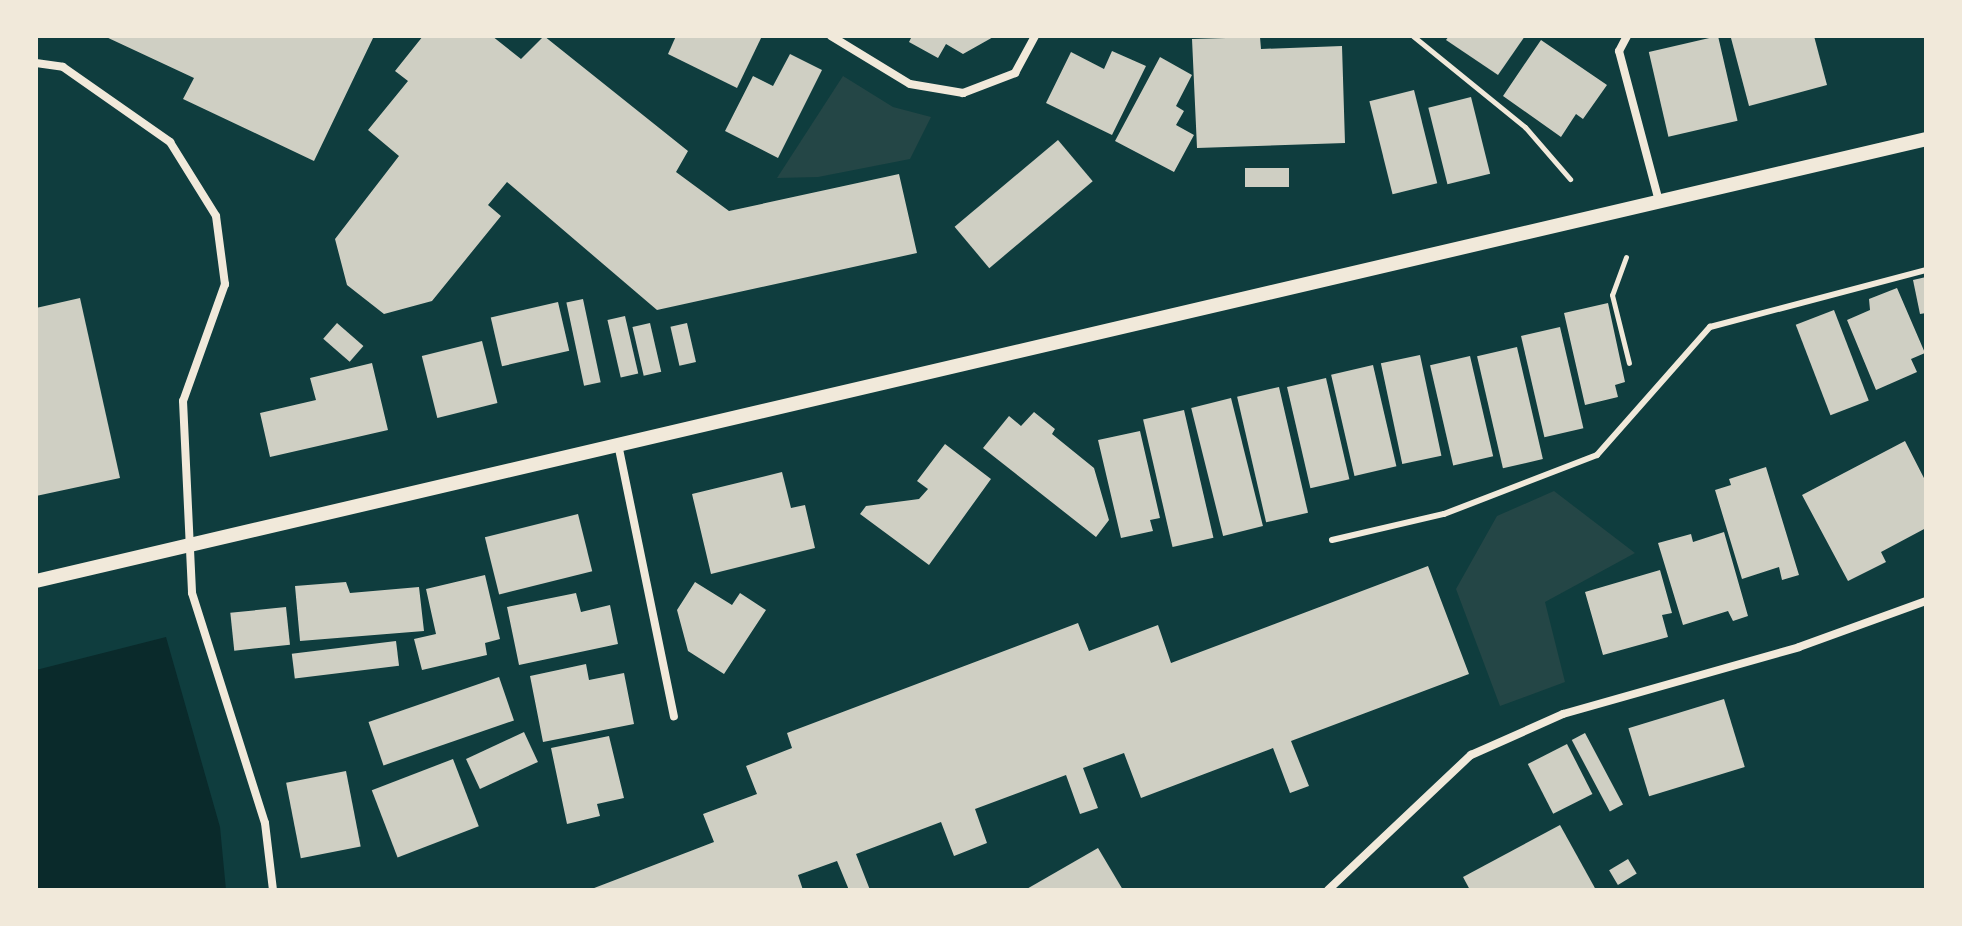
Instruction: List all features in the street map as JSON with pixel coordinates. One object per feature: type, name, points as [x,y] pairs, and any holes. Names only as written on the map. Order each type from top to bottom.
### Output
[{"type":"street","points":[[831,36],[910,84],[963,93],[1015,73],[1035,36]]},
{"type":"street","points":[[1627,36],[1619,51],[1659,201]]},
{"type":"street","points":[[36,63],[63,67],[170,142],[216,216],[225,284],[183,401],[192,593],[265,823],[273,890]]},
{"type":"street","points":[[36,581],[1926,139]]},
{"type":"street","points":[[618,444],[674,716]]},
{"type":"street","points":[[1328,890],[1471,755],[1563,714],[1799,647],[1926,601]]},
{"type":"lane","points":[[1332,540],[1444,514],[1597,455],[1710,327],[1926,270]]},
{"type":"path","points":[[1413,36],[1525,127],[1570,179]]},
{"type":"path","points":[[1626,257],[1612,295],[1632,375],[1652,395]]},
{"type":"shaded area","points":[[843,76],[893,107],[931,117],[910,159],[818,177],[777,178]]},
{"type":"shaded area","points":[[1554,491],[1635,553],[1545,602],[1565,682],[1500,706],[1456,589],[1497,516]]},
{"type":"shaded area","points":[[166,637],[220,827],[226,890],[36,890],[36,670]]},
{"type":"building","points":[[104,36],[374,36],[314,161],[183,99],[194,78]]},
{"type":"building","points":[[423,36],[492,36],[521,59],[544,36],[688,151],[676,172],[729,211],[899,174],[917,253],[657,310],[507,182],[488,205],[501,216],[432,301],[384,314],[347,285],[335,239],[399,156],[368,130],[408,81],[395,71]]},
{"type":"building","points":[[676,36],[762,36],[737,88],[668,54]]},
{"type":"building","points":[[912,36],[995,36],[963,54],[946,44],[938,58],[909,42]]},
{"type":"building","points":[[1449,36],[1525,36],[1498,75],[1446,40]]},
{"type":"building","points":[[1718,36],[1738,121],[1668,137],[1649,52]]},
{"type":"building","points":[[1814,36],[1827,85],[1749,106],[1731,38]]},
{"type":"building","points":[[1260,37],[1261,49],[1342,46],[1345,143],[1197,148],[1192,39]]},
{"type":"building","points":[[1541,40],[1607,85],[1583,119],[1576,114],[1561,137],[1503,96]]},
{"type":"building","points":[[1112,51],[1146,66],[1112,135],[1046,103],[1071,52],[1104,69]]},
{"type":"building","points":[[790,54],[822,70],[778,158],[725,131],[753,76],[773,86]]},
{"type":"building","points":[[1160,57],[1192,75],[1176,106],[1184,111],[1176,125],[1194,135],[1174,172],[1115,141]]},
{"type":"building","points":[[1414,90],[1437,183],[1393,194],[1369,101]]},
{"type":"building","points":[[1471,97],[1490,174],[1447,184],[1428,108]]},
{"type":"building","points":[[1058,140],[1093,181],[989,268],[955,227]]},
{"type":"building","points":[[1245,168],[1289,168],[1289,187],[1245,187]]},
{"type":"building","points":[[1926,277],[1926,313],[1920,314],[1913,280]]},
{"type":"building","points":[[1897,288],[1925,353],[1911,359],[1917,372],[1876,390],[1847,320],[1870,310],[1869,299]]},
{"type":"building","points":[[80,298],[120,478],[36,496],[36,308]]},
{"type":"building","points":[[583,299],[601,382],[584,386],[566,303]]},
{"type":"building","points":[[558,302],[569,351],[502,366],[491,318]]},
{"type":"building","points":[[1608,303],[1625,382],[1615,385],[1618,397],[1585,405],[1564,313]]},
{"type":"building","points":[[1834,310],[1869,401],[1830,415],[1796,325]]},
{"type":"building","points":[[625,316],[638,373],[621,378],[607,320]]},
{"type":"building","points":[[337,323],[363,346],[350,362],[323,339]]},
{"type":"building","points":[[650,323],[661,372],[644,376],[632,327]]},
{"type":"building","points":[[687,323],[696,362],[679,366],[670,327]]},
{"type":"building","points":[[1560,327],[1583,428],[1544,437],[1521,336]]},
{"type":"building","points":[[482,341],[497,403],[437,418],[422,356]]},
{"type":"building","points":[[1517,347],[1543,459],[1503,468],[1477,356]]},
{"type":"building","points":[[1420,355],[1441,456],[1402,464],[1381,363]]},
{"type":"building","points":[[1470,356],[1493,456],[1453,466],[1430,365]]},
{"type":"building","points":[[372,363],[388,430],[270,457],[260,413],[316,400],[310,378]]},
{"type":"building","points":[[1373,365],[1396,466],[1354,476],[1331,375]]},
{"type":"building","points":[[1326,378],[1349,479],[1310,488],[1287,387]]},
{"type":"building","points":[[1279,387],[1308,513],[1266,522],[1237,397]]},
{"type":"building","points":[[1231,398],[1263,526],[1223,536],[1191,408]]},
{"type":"building","points":[[1184,410],[1213,538],[1173,547],[1143,419]]},
{"type":"building","points":[[1034,412],[1055,429],[1052,434],[1094,468],[1109,520],[1096,537],[983,448],[1009,416],[1021,426]]},
{"type":"building","points":[[1140,431],[1160,518],[1150,520],[1153,531],[1121,538],[1098,440]]},
{"type":"building","points":[[1905,441],[1926,482],[1926,528],[1881,552],[1886,562],[1848,581],[1802,495]]},
{"type":"building","points":[[945,444],[991,479],[929,565],[860,514],[866,506],[919,499],[928,489],[917,481]]},
{"type":"building","points":[[1766,467],[1799,575],[1782,580],[1779,567],[1742,579],[1715,490],[1731,485],[1729,479]]},
{"type":"building","points":[[782,472],[791,508],[805,505],[815,548],[711,574],[692,494]]},
{"type":"building","points":[[578,514],[592,571],[499,594],[485,537]]},
{"type":"building","points":[[1724,532],[1748,616],[1733,621],[1728,611],[1683,625],[1658,543],[1691,534],[1693,542]]},
{"type":"building","points":[[1428,566],[1469,674],[1291,741],[1309,786],[1290,793],[1273,748],[1141,798],[1124,753],[1083,768],[1098,808],[1080,814],[1066,775],[975,809],[987,843],[954,856],[941,822],[856,854],[870,890],[849,890],[837,861],[798,875],[803,890],[589,890],[714,842],[703,814],[757,794],[746,766],[792,748],[787,733],[1078,623],[1089,651],[1158,625],[1171,663]]},
{"type":"building","points":[[1660,570],[1672,613],[1662,615],[1668,637],[1603,655],[1585,592]]},
{"type":"building","points":[[485,575],[500,639],[485,643],[487,655],[422,670],[414,639],[436,634],[426,589]]},
{"type":"building","points":[[346,582],[350,593],[419,587],[424,631],[300,641],[295,586]]},
{"type":"building","points":[[695,582],[732,605],[740,593],[766,610],[724,674],[688,651],[677,610]]},
{"type":"building","points":[[576,593],[581,612],[610,605],[618,644],[519,665],[507,607]]},
{"type":"building","points":[[286,607],[290,645],[234,651],[230,613]]},
{"type":"building","points":[[396,641],[399,666],[295,679],[292,654]]},
{"type":"building","points":[[586,664],[589,680],[624,673],[634,724],[543,742],[530,676]]},
{"type":"building","points":[[499,677],[514,720],[383,765],[369,722]]},
{"type":"building","points":[[1724,699],[1745,767],[1649,796],[1628,728]]},
{"type":"building","points":[[524,732],[538,762],[480,789],[466,759]]},
{"type":"building","points":[[1585,733],[1623,805],[1610,812],[1572,740]]},
{"type":"building","points":[[609,736],[624,798],[597,804],[600,816],[567,824],[551,748]]},
{"type":"building","points":[[1567,744],[1592,794],[1553,814],[1528,764]]},
{"type":"building","points":[[453,759],[479,826],[398,857],[372,790]]},
{"type":"building","points":[[346,771],[361,847],[301,858],[286,783]]},
{"type":"building","points":[[1560,825],[1596,890],[1470,890],[1463,877]]},
{"type":"building","points":[[1098,848],[1123,890],[1025,890]]},
{"type":"building","points":[[1628,859],[1637,874],[1618,885],[1609,870]]}]
